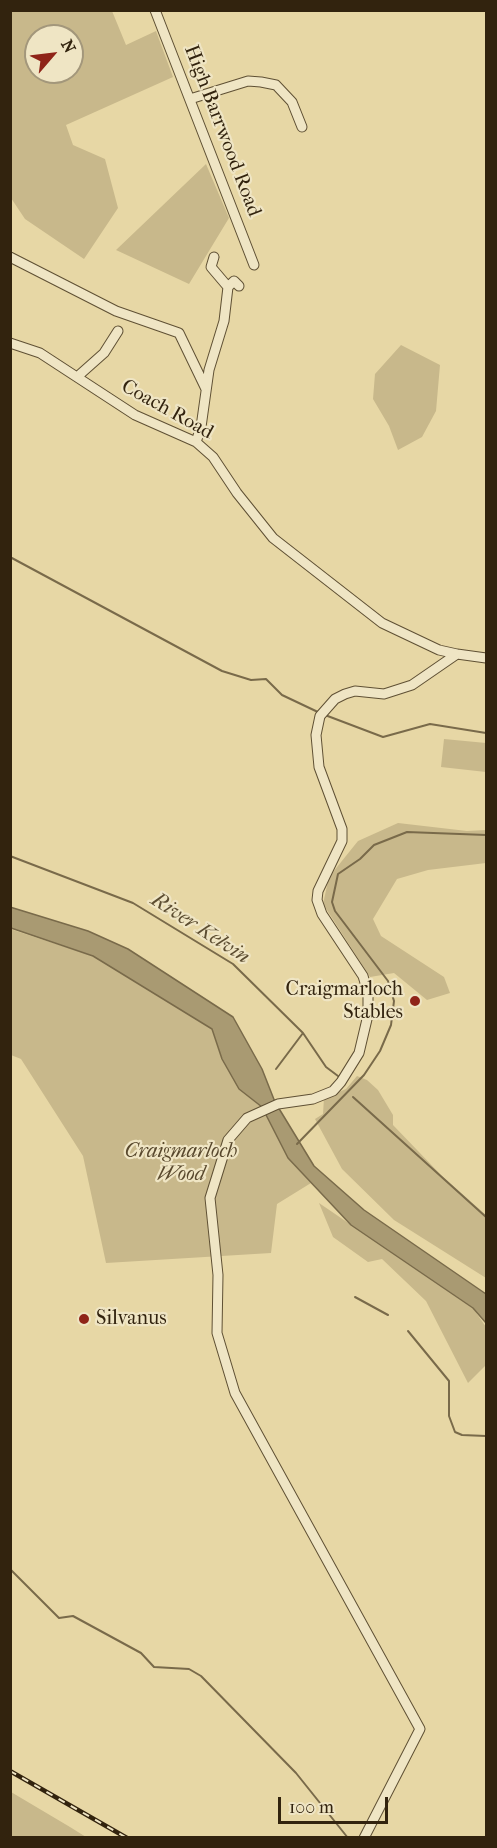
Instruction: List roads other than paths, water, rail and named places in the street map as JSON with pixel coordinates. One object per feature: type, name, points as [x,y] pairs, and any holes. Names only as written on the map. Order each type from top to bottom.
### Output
[{"type":"street","name":"High Barrwood Road","points":[[155,10],[254,265]]},
{"type":"street","points":[[190,99],[248,81],[276,85],[292,102],[302,127]]},
{"type":"street","points":[[214,256],[211,267],[228,287]]},
{"type":"street","points":[[10,257],[116,311],[179,333],[206,389]]},
{"type":"street","points":[[196,442],[201,427],[206,389],[224,321],[228,287],[234,281],[239,285]]},
{"type":"street","points":[[77,377],[104,353],[118,331]]},
{"type":"street","name":"Coach Road","points":[[10,343],[40,354],[135,415],[196,442],[213,457],[237,493],[273,538],[382,622],[401,634],[439,650],[483,656]]},
{"type":"street","points":[[364,1838],[420,1729],[235,1393],[217,1333],[218,1275],[210,1198],[228,1140],[247,1118],[255,1114],[278,1104],[313,1099],[333,1091],[359,1053],[368,1015],[368,993],[363,976],[354,958],[322,914],[317,900],[318,891],[342,841],[342,829],[319,767],[316,735],[322,713],[345,694],[355,691],[384,694],[412,686],[457,654]]},
{"type":"waterway","points":[[10,557],[222,671],[251,680],[266,679],[282,695],[320,713]]},
{"type":"waterway","points":[[325,715],[383,737],[430,724],[486,733]]},
{"type":"waterway","points":[[297,1144],[364,1075],[380,1051],[391,1025],[394,1001],[388,981],[335,911],[332,902],[338,874],[360,859],[374,845],[407,832],[486,835]]},
{"type":"waterway","name":"River Kelvin","points":[[10,856],[133,903],[233,964],[303,1033],[326,1067],[338,1076]]},
{"type":"waterway","points":[[276,1069],[303,1033]]},
{"type":"waterway","name":"River Kelvin","points":[[353,1097],[486,1217]]},
{"type":"waterway","points":[[355,1297],[388,1315]]},
{"type":"waterway","points":[[408,1331],[449,1381],[449,1416],[455,1432],[462,1435],[486,1436]]},
{"type":"waterway","points":[[10,1569],[59,1618],[73,1616],[141,1653],[154,1667],[189,1669],[201,1676],[296,1773],[348,1838]]},
{"type":"railway","points":[[10,1771],[127,1838]]},
{"type":"place","name":"Craigmarloch Stables","points":[[415,1001]]},
{"type":"place","name":"Silvanus","points":[[84,1319]]},
{"type":"park label","name":"Craigmarloch Wood","points":[[181,1164]]}]
